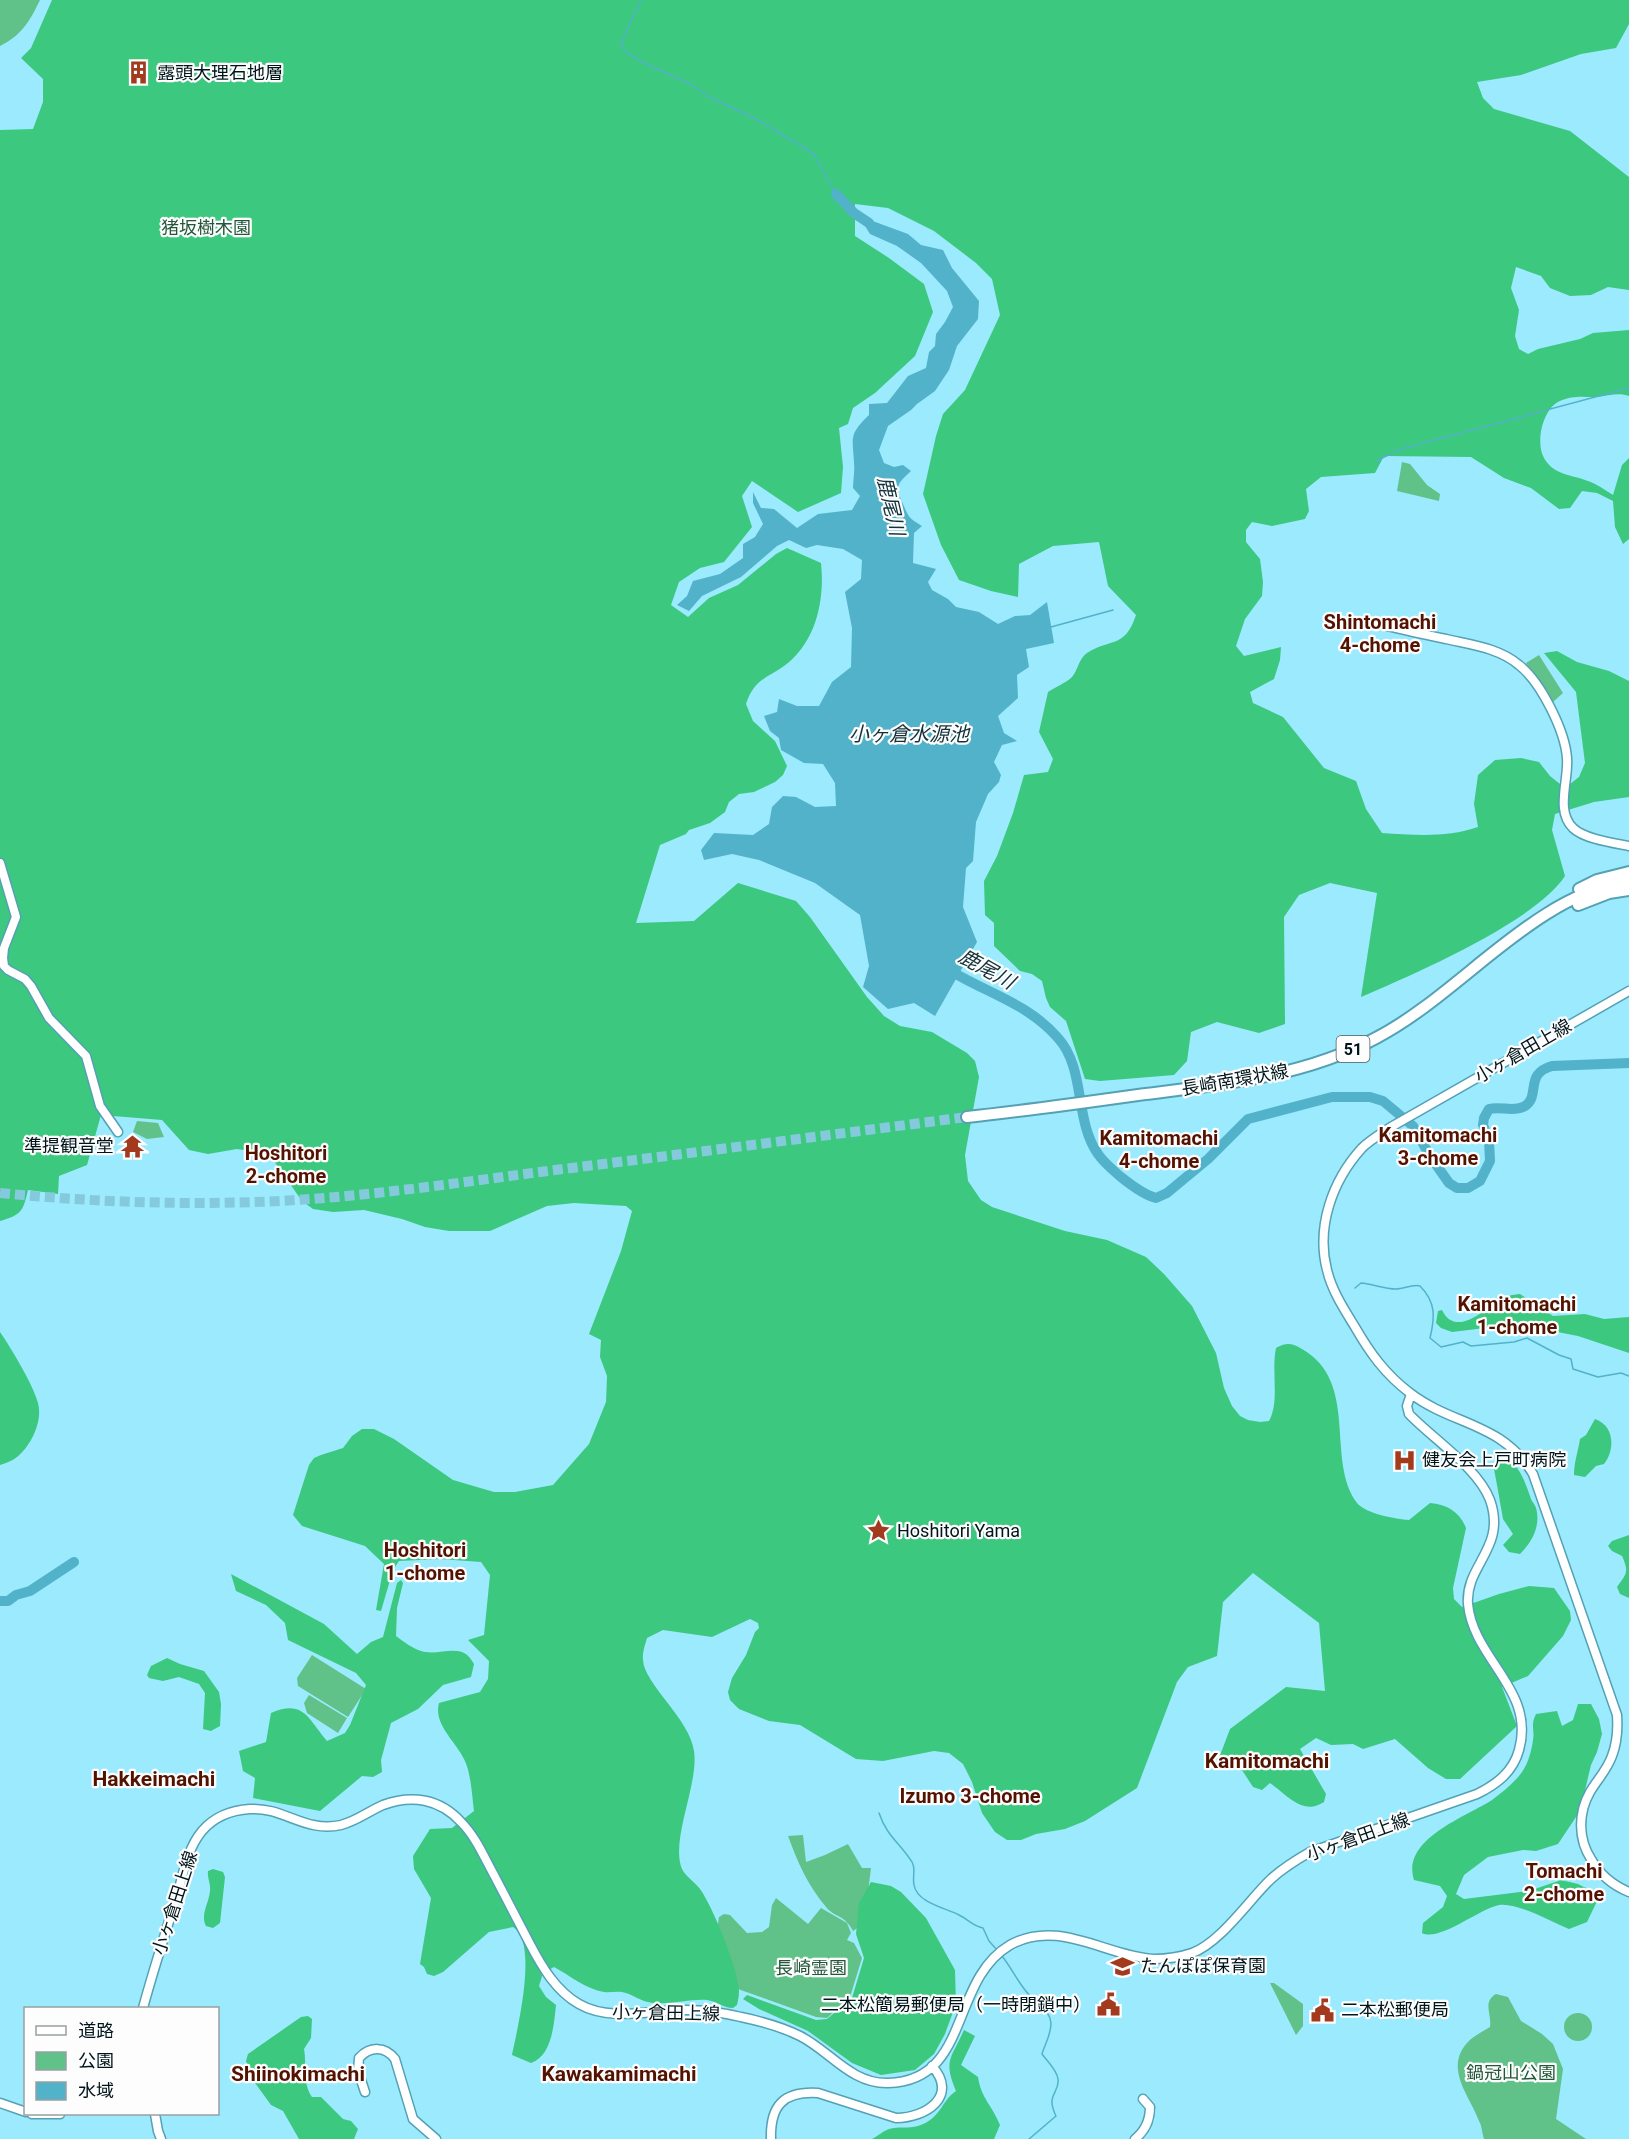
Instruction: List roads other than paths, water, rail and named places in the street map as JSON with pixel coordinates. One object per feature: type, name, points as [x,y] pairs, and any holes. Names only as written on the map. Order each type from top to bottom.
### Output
[{"type":"highway","name":"51","points":[[1476,967],[1538,917],[1584,886],[1629,872]]},
{"type":"highway","name":"51","points":[[1506,943],[1576,897],[1600,887],[1629,880]]},
{"type":"highway","name":"51","points":[[1476,967],[1553,918],[1583,902],[1609,892],[1629,890]]},
{"type":"highway","name":"長崎南環状線","points":[[967,1117],[1208,1086],[1314,1064],[1376,1039],[1416,1014],[1476,967]]},
{"type":"main road","points":[[1370,622],[1490,649],[1520,665],[1535,682],[1556,720],[1564,742],[1567,778],[1563,810],[1568,822],[1582,834],[1629,846]]},
{"type":"main road","points":[[0,863],[15,917],[4,948],[4,966],[31,986],[48,1018],[86,1056],[100,1106],[118,1132]]},
{"type":"main road","name":"小ヶ倉田上線","points":[[143,2007],[191,1850],[203,1831],[219,1818],[236,1811],[256,1808],[285,1815],[312,1826],[343,1825],[381,1806],[416,1799],[438,1804],[463,1823],[477,1842],[541,1965],[563,1993],[582,2007],[623,2014],[689,2010],[739,2016],[804,2037],[859,2077],[880,2083],[909,2079],[941,2058],[951,2041],[972,1988],[985,1967],[1010,1945],[1039,1935],[1060,1936],[1156,1959],[1175,1957],[1201,1949],[1214,1940],[1273,1877],[1310,1852],[1477,1794],[1494,1785],[1508,1773],[1517,1758],[1523,1737],[1518,1703],[1477,1634],[1468,1602],[1472,1581],[1486,1555],[1493,1534],[1494,1520],[1490,1500],[1474,1474],[1409,1414],[1407,1406],[1411,1394],[1379,1365],[1343,1309],[1332,1286],[1323,1252],[1326,1215],[1341,1176],[1363,1147],[1391,1127],[1629,991]]},
{"type":"main road","points":[[1411,1394],[1446,1414],[1500,1438],[1518,1453],[1533,1474],[1617,1715],[1617,1738],[1612,1757],[1591,1791],[1584,1808],[1581,1830],[1583,1843],[1598,1872],[1629,1892]]},
{"type":"main road","points":[[365,2092],[358,2071],[359,2058],[370,2050],[381,2049],[388,2052],[395,2059],[413,2119],[436,2139]]},
{"type":"main road","points":[[771,2139],[772,2120],[778,2107],[787,2098],[806,2092],[818,2093],[896,2118],[920,2115],[934,2105],[942,2089],[941,2078],[932,2066]]},
{"type":"main road","points":[[1135,2139],[1143,2132],[1149,2118],[1150,2107],[1143,2099]]},
{"type":"main road","points":[[0,2103],[24,2111]]},
{"type":"main road","points":[[155,2115],[161,2139]]},
{"type":"water","name":"小ヶ倉水源池","points":[[859,216],[908,234],[921,245],[943,250],[952,268],[979,301],[978,319],[957,346],[949,370],[935,391],[888,426],[879,450],[884,463],[894,467],[903,465],[911,471],[900,483],[898,489],[908,515],[922,526],[914,533],[913,563],[936,569],[928,582],[932,590],[948,599],[956,607],[979,612],[998,624],[1015,616],[1030,615],[1047,602],[1054,643],[1026,649],[1029,667],[1017,675],[1018,698],[998,716],[1004,733],[1017,741],[1002,745],[994,762],[1001,775],[999,782],[988,794],[976,822],[973,861],[966,868],[963,907],[977,942],[935,1016],[914,1003],[888,1009],[863,987],[869,966],[860,915],[815,883],[759,860],[732,854],[704,860],[701,850],[714,833],[753,835],[769,824],[772,807],[783,796],[796,797],[815,807],[836,806],[835,783],[823,764],[804,763],[781,750],[779,738],[770,731],[764,716],[777,712],[779,699],[797,706],[819,706],[832,682],[851,667],[852,628],[845,592],[861,579],[862,560],[843,549],[817,545],[806,548],[789,540],[777,546],[741,577],[702,596],[689,611],[677,605],[687,596],[693,581],[720,574],[743,558],[743,544],[755,537],[763,524],[753,503],[753,492],[761,508],[774,509],[797,528],[818,514],[852,510],[860,496],[853,488],[853,437],[858,427],[869,415],[869,404],[887,403],[908,376],[926,368],[929,352],[935,346],[936,334],[953,307],[947,291],[921,263],[897,246],[870,234]]},
{"type":"waterway","points":[[641,0],[620,45],[630,55],[691,84],[707,96],[754,118],[813,153],[836,194]]},
{"type":"waterway","name":"鹿尾川","points":[[836,194],[854,213],[869,223]]},
{"type":"waterway","points":[[1376,461],[1401,449],[1629,388]]},
{"type":"waterway","points":[[1051,627],[1113,610]]},
{"type":"waterway","name":"鹿尾川","points":[[946,968],[1019,1006],[1033,1015],[1058,1038],[1073,1064],[1086,1126],[1098,1154],[1129,1183],[1156,1198],[1167,1193],[1208,1159],[1248,1119],[1332,1097],[1370,1097],[1383,1101],[1413,1126],[1449,1183],[1457,1188],[1468,1188],[1480,1181],[1490,1161],[1489,1140],[1483,1125],[1489,1109],[1515,1109],[1529,1103],[1538,1075],[1552,1066],[1629,1063]]},
{"type":"waterway","points":[[1355,1288],[1361,1283],[1392,1289],[1420,1286],[1432,1304],[1433,1323],[1430,1338],[1441,1347],[1463,1342],[1471,1346],[1514,1342],[1527,1338],[1571,1359],[1573,1369],[1598,1377],[1621,1373],[1629,1376]]},
{"type":"waterway","points":[[0,1601],[8,1601],[16,1595],[30,1591],[74,1562]]},
{"type":"waterway","points":[[879,1813],[889,1832],[912,1862],[914,1885],[920,1896],[983,1928],[989,1941],[997,1950]]},
{"type":"waterway","points":[[1002,1956],[1025,1991],[1047,2013],[1051,2023],[1042,2054],[1054,2069],[1058,2079],[1052,2098],[1056,2116],[1029,2139]]},
{"type":"tunnel","points":[[0,1193],[158,1203],[222,1203],[329,1198],[967,1117]]},
{"type":"place","name":"露頭大理石地層","points":[[139,73]]},
{"type":"place","name":"準提観音堂","points":[[132,1146]]},
{"type":"place","name":"健友会上戸町病院","points":[[1404,1460]]},
{"type":"place","name":"Hoshitori Yama","points":[[879,1531]]},
{"type":"place","name":"たんぽぽ保育園","points":[[1122,1966]]},
{"type":"place","name":"二本松簡易郵便局（一時閉鎖中）","points":[[1109,2005]]},
{"type":"place","name":"二本松郵便局","points":[[1323,2010]]},
{"type":"district","name":"Shintomachi 4-chome","points":[[1380,634]]},
{"type":"district","name":"Kamitomachi 3-chome","points":[[1438,1146]]},
{"type":"district","name":"Kamitomachi 4-chome","points":[[1159,1150]]},
{"type":"district","name":"Hoshitori 2-chome","points":[[286,1164]]},
{"type":"district","name":"Kamitomachi 1-chome","points":[[1517,1316]]},
{"type":"district","name":"Hoshitori 1-chome","points":[[425,1562]]},
{"type":"district","name":"Kamitomachi","points":[[1267,1761]]},
{"type":"district","name":"Hakkeimachi","points":[[154,1779]]},
{"type":"district","name":"Izumo 3-chome","points":[[970,1796]]},
{"type":"district","name":"Tomachi 2-chome","points":[[1564,1882]]},
{"type":"district","name":"Shiinokimachi","points":[[298,2074]]},
{"type":"district","name":"Kawakamimachi","points":[[619,2074]]},
{"type":"park label","name":"猪坂樹木園","points":[[206,228]]},
{"type":"park label","name":"長崎霊園","points":[[811,1968]]},
{"type":"park label","name":"鍋冠山公園","points":[[1511,2073]]}]
